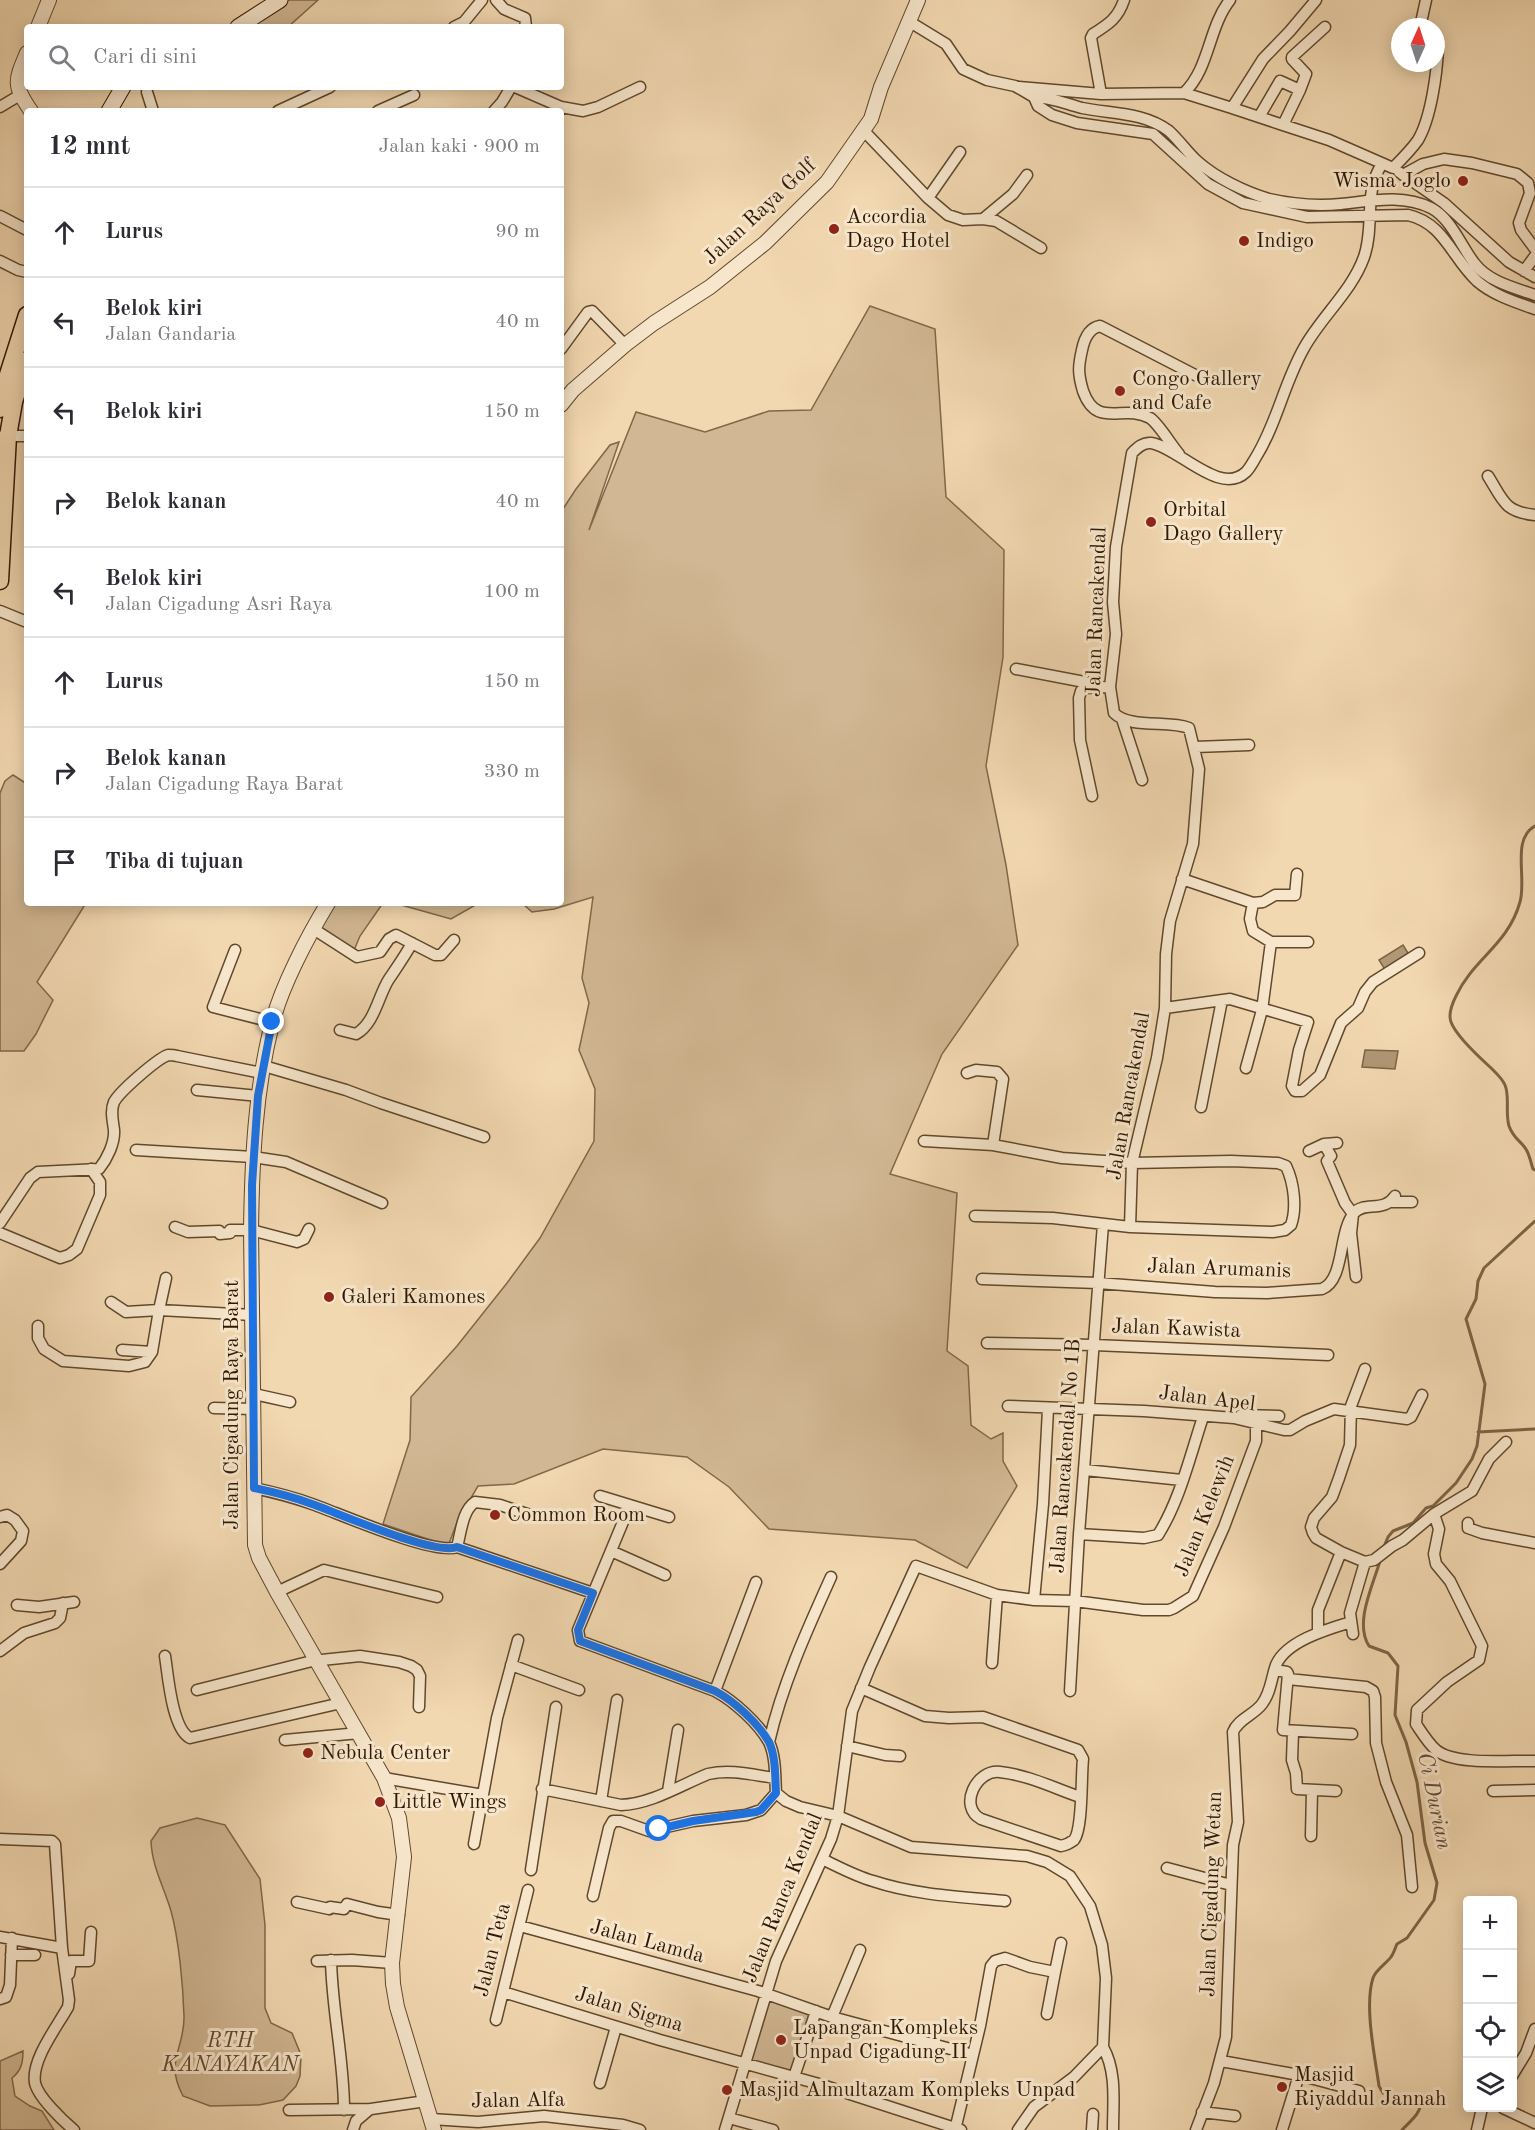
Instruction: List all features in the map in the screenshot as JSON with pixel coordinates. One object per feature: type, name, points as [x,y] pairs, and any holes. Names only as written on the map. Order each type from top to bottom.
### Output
[{"type":"main road","points":[[243,24],[276,3]]},
{"type":"main road","points":[[111,108],[121,90]]},
{"type":"main road","points":[[0,409],[4,387],[24,324]]},
{"type":"main road","points":[[0,581],[4,436],[24,370]]},
{"type":"street","points":[[39,24],[49,0]]},
{"type":"street","points":[[276,3],[288,0]]},
{"type":"street","points":[[460,24],[482,0]]},
{"type":"street","points":[[496,0],[504,9],[525,18],[526,24]]},
{"type":"street","name":"Jalan Raya Golf","points":[[620,348],[710,287],[765,243],[827,182],[871,119],[881,87],[918,0]]},
{"type":"street","points":[[1101,94],[1091,38],[1093,34],[1113,22],[1124,0]]},
{"type":"street","points":[[1184,93],[1198,76],[1216,26],[1230,0]]},
{"type":"street","points":[[1232,108],[1263,59],[1316,0]]},
{"type":"street","points":[[1422,18],[1426,0]]},
{"type":"street","points":[[910,22],[946,44],[963,69],[987,80],[1015,86],[1101,94],[1184,93],[1329,140],[1398,172],[1444,203],[1509,262],[1535,277]]},
{"type":"street","points":[[1283,125],[1306,74],[1292,57],[1325,27]]},
{"type":"street","points":[[24,61],[17,79],[20,95],[29,108]]},
{"type":"street","points":[[1398,172],[1423,131],[1436,72]]},
{"type":"street","points":[[1259,117],[1280,81],[1300,90]]},
{"type":"street","points":[[1015,86],[1034,98],[1045,112],[1063,120],[1153,134],[1208,184],[1243,203],[1307,217],[1408,215],[1429,222],[1462,265],[1507,298],[1535,309]]},
{"type":"street","points":[[564,109],[583,111],[598,108],[640,87]]},
{"type":"street","points":[[284,108],[324,90]]},
{"type":"street","points":[[497,108],[511,90]]},
{"type":"street","points":[[519,90],[557,108]]},
{"type":"street","points":[[147,92],[152,108]]},
{"type":"street","points":[[0,107],[20,95]]},
{"type":"street","points":[[385,108],[414,95]]},
{"type":"street","points":[[1034,98],[1044,97],[1082,108],[1126,113],[1154,123],[1169,132],[1208,169],[1258,196],[1298,203],[1409,201],[1432,208],[1458,236],[1490,284],[1535,295]]},
{"type":"street","points":[[864,131],[942,211],[963,220],[996,221],[1041,248]]},
{"type":"street","points":[[928,198],[960,152]]},
{"type":"street","points":[[1398,172],[1444,159],[1517,174],[1528,183],[1530,193],[1520,223],[1521,230],[1535,249]]},
{"type":"street","name":"Jalan Rancakendal","points":[[1130,1227],[1132,1164],[1157,1058],[1165,1008],[1168,936],[1193,844],[1199,769],[1190,728],[1122,719],[1114,713],[1110,684],[1116,634],[1113,602],[1116,547],[1132,453],[1139,446],[1150,443],[1179,455],[1194,466],[1227,479],[1238,478],[1246,472],[1263,446],[1305,346],[1360,265],[1368,245],[1370,200],[1374,178],[1382,164]]},
{"type":"street","points":[[982,219],[1013,194],[1027,175]]},
{"type":"street","points":[[0,216],[24,228]]},
{"type":"street","points":[[1524,271],[1535,256]]},
{"type":"street","points":[[0,261],[24,271]]},
{"type":"street","points":[[1507,298],[1513,288]]},
{"type":"street","points":[[564,345],[592,311],[620,348],[573,390],[564,401]]},
{"type":"street","points":[[1179,455],[1151,419],[1138,414],[1105,413],[1094,410],[1088,405],[1077,369],[1083,342],[1093,328],[1100,326],[1195,375],[1202,376]]},
{"type":"street","points":[[4,436],[24,436]]},
{"type":"street","points":[[1488,476],[1509,508],[1518,513],[1535,515]]},
{"type":"street","points":[[0,611],[24,621]]},
{"type":"street","points":[[1016,669],[1092,684],[1110,684]]},
{"type":"street","points":[[1092,796],[1080,740],[1080,691],[1084,688],[1110,684]]},
{"type":"street","points":[[1122,719],[1142,780]]},
{"type":"street","points":[[1195,747],[1249,745]]},
{"type":"street","points":[[1182,879],[1253,903],[1263,902],[1275,895],[1295,895],[1298,874]]},
{"type":"street","points":[[1253,903],[1250,919],[1253,931],[1271,942],[1308,942]]},
{"type":"street","name":"Jalan Cigadung Raya Barat","points":[[326,906],[312,928],[272,1022],[258,1096],[251,1230],[255,1545],[277,1592],[384,1778],[399,1818],[404,1846],[393,1963],[395,1999],[433,2125]]},
{"type":"street","points":[[312,928],[357,957],[380,952],[396,935],[439,956],[454,940]]},
{"type":"street","points":[[1246,1068],[1262,1010],[1271,942]]},
{"type":"street","points":[[340,1030],[356,1034],[369,1022],[389,979],[412,943]]},
{"type":"street","points":[[235,950],[213,1007],[272,1022]]},
{"type":"street","points":[[1165,1008],[1222,1000],[1240,1001],[1309,1024],[1299,1050],[1292,1086],[1295,1091],[1302,1091],[1320,1075],[1341,1023],[1358,1008],[1365,992],[1373,982],[1419,953]]},
{"type":"street","points":[[1201,1107],[1222,1000]]},
{"type":"street","points":[[0,1223],[30,1178],[38,1172],[97,1170],[104,1162],[113,1141],[114,1102],[139,1076],[167,1056],[263,1069],[346,1090],[484,1137]]},
{"type":"street","points":[[967,1073],[976,1070],[998,1072],[1003,1079],[993,1145]]},
{"type":"street","points":[[197,1090],[258,1096]]},
{"type":"street","points":[[924,1141],[993,1145],[1062,1158],[1132,1164],[1231,1161],[1283,1164],[1290,1175],[1293,1194],[1291,1225],[1285,1230],[1273,1232],[1130,1227],[1053,1218],[975,1216]]},
{"type":"street","points":[[1309,1151],[1324,1144],[1337,1143]]},
{"type":"street","points":[[1324,1144],[1331,1156],[1327,1161],[1342,1198],[1353,1214],[1351,1233],[1356,1276]]},
{"type":"street","points":[[136,1150],[286,1162],[382,1203]]},
{"type":"street","points":[[0,1233],[60,1258],[69,1255],[77,1249],[100,1195],[99,1182],[91,1169]]},
{"type":"street","points":[[1353,1214],[1363,1208],[1385,1206],[1393,1199],[1412,1202]]},
{"type":"street","name":"Jalan Arumanis","points":[[982,1279],[1098,1283],[1215,1292],[1267,1293],[1322,1289],[1328,1287],[1334,1277],[1353,1214]]},
{"type":"street","name":"Jalan Rancakendal No 1B","points":[[1070,1691],[1078,1534],[1085,1470],[1103,1224]]},
{"type":"street","points":[[175,1227],[188,1232],[219,1231],[220,1234],[230,1233],[230,1230],[251,1230],[297,1242],[304,1239],[309,1228]]},
{"type":"street","points":[[38,1326],[38,1338],[44,1349],[63,1361],[129,1366],[145,1362],[152,1352],[166,1278]]},
{"type":"street","points":[[111,1302],[126,1312],[159,1310],[253,1315]]},
{"type":"street","name":"Jalan Kawista","points":[[987,1343],[1328,1355]]},
{"type":"street","points":[[122,1350],[152,1352]]},
{"type":"street","points":[[1365,1369],[1350,1413],[1350,1445],[1339,1478],[1332,1497],[1314,1518],[1311,1527],[1316,1538],[1341,1552],[1367,1562]]},
{"type":"street","points":[[254,1394],[290,1402]]},
{"type":"street","name":"Jalan Apel","points":[[1008,1406],[1048,1409],[1089,1408],[1234,1418],[1290,1430],[1334,1409],[1407,1419],[1411,1417],[1422,1395]]},
{"type":"street","points":[[214,1408],[254,1409]]},
{"type":"street","points":[[1034,1600],[1043,1504],[1048,1409]]},
{"type":"street","points":[[1234,1418],[1240,1414],[1279,1416]]},
{"type":"street","points":[[1078,1534],[1144,1538],[1158,1535],[1164,1526],[1182,1479],[1203,1417]]},
{"type":"street","name":"Jalan Kelewih","points":[[1169,1610],[1193,1596],[1236,1496],[1256,1441],[1256,1424]]},
{"type":"street","points":[[1353,1634],[1351,1622],[1353,1603],[1367,1562],[1403,1540],[1434,1514],[1472,1491],[1489,1458],[1506,1442]]},
{"type":"street","points":[[1085,1470],[1182,1479]]},
{"type":"street","points":[[254,1488],[289,1496],[383,1531],[437,1548],[447,1550],[457,1547],[593,1593]]},
{"type":"street","points":[[600,1496],[669,1517]]},
{"type":"street","points":[[457,1547],[465,1516],[475,1502],[500,1505],[530,1515]]},
{"type":"street","points":[[593,1896],[609,1828],[613,1821],[621,1821],[650,1831],[693,1821],[746,1815],[761,1810],[776,1793],[774,1758],[769,1742],[735,1704],[715,1691],[580,1641],[578,1630],[630,1505]]},
{"type":"street","points":[[1434,1514],[1439,1529],[1434,1554],[1436,1564],[1450,1581],[1482,1646],[1481,1656],[1447,1682],[1417,1710],[1416,1724],[1437,1751],[1447,1756],[1466,1759],[1535,1761]]},
{"type":"street","points":[[0,1517],[7,1515],[15,1520],[24,1531],[21,1541],[0,1564]]},
{"type":"street","points":[[1468,1523],[1468,1528],[1473,1531],[1535,1543]]},
{"type":"street","points":[[611,1551],[665,1575]]},
{"type":"street","points":[[1318,1632],[1318,1610],[1341,1552]]},
{"type":"street","name":"Jalan Ranca Kendal","points":[[725,2130],[783,1944],[822,1859],[838,1816],[852,1711],[916,1566],[997,1595],[1034,1600],[1075,1601],[1143,1610],[1169,1610]]},
{"type":"street","points":[[277,1592],[324,1570],[437,1597]]},
{"type":"street","points":[[769,1742],[805,1635],[831,1577]]},
{"type":"street","points":[[715,1691],[756,1582]]},
{"type":"street","points":[[992,1663],[997,1595]]},
{"type":"street","points":[[0,1651],[24,1633],[55,1623],[68,1603],[39,1607],[17,1605]]},
{"type":"street","points":[[1351,1622],[1318,1632],[1284,1654],[1275,1670],[1287,1671],[1282,1727],[1286,1731],[1352,1734]]},
{"type":"street","points":[[474,1844],[497,1718],[519,1640]]},
{"type":"street","points":[[165,1656],[174,1711],[183,1732],[190,1738],[341,1703]]},
{"type":"street","points":[[197,1690],[317,1660],[360,1656],[411,1666],[420,1676],[419,1707]]},
{"type":"street","points":[[511,1665],[579,1690]]},
{"type":"street","name":"Jalan Cigadung Wetan","points":[[1196,2130],[1221,2061],[1227,2029],[1233,1843],[1238,1822],[1233,1732],[1235,1726],[1253,1713],[1264,1701],[1271,1688],[1275,1670]]},
{"type":"street","points":[[1288,1679],[1366,1687],[1373,1691],[1376,1743],[1386,1782],[1407,1835],[1412,1887]]},
{"type":"street","points":[[861,1688],[925,1716],[950,1718],[983,1716],[1078,1750],[1083,1759],[1080,1797],[1077,1832],[1072,1841],[1061,1846],[981,1819],[975,1816],[970,1806],[971,1795],[979,1779],[989,1772],[1023,1776],[1080,1797]]},
{"type":"street","points":[[601,1801],[617,1700]]},
{"type":"street","points":[[531,1870],[556,1707]]},
{"type":"street","points":[[668,1791],[678,1731]]},
{"type":"street","points":[[1293,1732],[1292,1760],[1296,1773],[1296,1786],[1300,1790],[1336,1791]]},
{"type":"street","points":[[285,1740],[359,1733]]},
{"type":"street","points":[[847,1746],[900,1756]]},
{"type":"street","points":[[542,1789],[629,1805],[718,1772],[728,1771],[775,1778]]},
{"type":"street","points":[[384,1778],[483,1796]]},
{"type":"street","points":[[1311,1836],[1312,1790]]},
{"type":"street","points":[[1493,1791],[1535,1790]]},
{"type":"street","points":[[776,1793],[786,1801],[800,1807],[838,1816],[911,1847],[1027,1856],[1047,1862],[1070,1876],[1090,1906],[1102,1945],[1106,1978],[1103,2047],[1108,2056],[1113,2079],[1113,2130]]},
{"type":"street","points":[[0,1839],[54,1842],[62,1948],[69,1993]]},
{"type":"street","points":[[822,1859],[856,1875],[885,1885],[948,1896],[1005,1901]]},
{"type":"street","points":[[1167,1868],[1232,1885]]},
{"type":"street","name":"Jalan Teta","points":[[496,2020],[528,1890]]},
{"type":"street","points":[[297,1902],[329,1909],[330,1907],[344,1909],[347,1904],[399,1915]]},
{"type":"street","name":"Jalan Lamda","points":[[519,1926],[766,1994],[832,2017],[973,2055]]},
{"type":"street","points":[[74,2130],[40,2094],[35,2084],[35,2072],[40,2056],[68,2007],[70,1963],[73,1960],[89,1961],[91,1932]]},
{"type":"street","points":[[0,1937],[62,1948]]},
{"type":"street","points":[[0,1999],[8,1994],[12,1938]]},
{"type":"street","points":[[1047,2014],[1061,1943]]},
{"type":"street","points":[[832,2017],[860,1950]]},
{"type":"street","points":[[11,1955],[35,1955]]},
{"type":"street","points":[[957,2129],[991,1966],[995,1961],[1005,1958],[1030,1967],[1055,1972]]},
{"type":"street","points":[[331,1960],[338,2040],[344,2076],[344,2110]]},
{"type":"street","points":[[317,1961],[393,1963]]},
{"type":"street","name":"Jalan Sigma","points":[[502,1992],[616,2027],[795,2076],[957,2129]]},
{"type":"street","points":[[795,2076],[816,2011]]},
{"type":"street","points":[[600,2082],[616,2027]]},
{"type":"street","points":[[1517,2068],[1526,2053],[1535,2029]]},
{"type":"street","points":[[1018,2130],[1034,2107],[1074,2077],[1103,2047]]},
{"type":"street","points":[[1221,2061],[1299,2075],[1359,2091]]},
{"type":"street","points":[[1282,2130],[1299,2075]]},
{"type":"street","points":[[289,2110],[370,2109],[426,2101]]},
{"type":"street","points":[[353,2130],[356,2121],[370,2109]]},
{"type":"street","points":[[1202,2112],[1235,2116]]},
{"type":"street","points":[[1477,2130],[1481,2112]]},
{"type":"street","points":[[1511,2112],[1535,2124]]},
{"type":"street","points":[[1092,2130],[1093,2114]]},
{"type":"street","name":"Jalan Alfa","points":[[433,2125],[544,2116],[623,2124],[640,2130]]},
{"type":"street","points":[[729,2118],[772,2130]]},
{"type":"green space","points":[[288,0],[318,0],[291,24],[256,24]]},
{"type":"green space","points":[[870,306],[935,329],[946,497],[1004,550],[1003,657],[986,766],[1006,865],[1018,945],[942,1054],[890,1174],[957,1193],[947,1351],[968,1366],[971,1425],[991,1439],[1003,1433],[1003,1461],[1017,1486],[967,1568],[915,1540],[769,1529],[729,1487],[687,1457],[603,1449],[514,1484],[478,1486],[458,1520],[448,1546],[383,1524],[410,1440],[411,1397],[457,1346],[540,1238],[594,1141],[595,1089],[579,1050],[589,1003],[582,978],[593,897],[564,906],[564,507],[610,445],[619,442],[589,530],[636,412],[705,432],[769,411],[811,410]]},
{"type":"green space","points":[[13,775],[24,782],[24,906],[84,906],[37,982],[53,1000],[36,1034],[24,1051],[0,1051],[0,793],[5,781]]},
{"type":"green space","points":[[325,906],[381,906],[360,936],[352,955],[312,928]]},
{"type":"green space","points":[[405,906],[474,906],[451,919]]},
{"type":"green space","points":[[525,906],[564,906],[554,909],[532,912]]},
{"type":"green space","name":"RTH KANAYAKAN","points":[[197,1818],[225,1825],[260,1879],[265,1925],[265,2008],[271,2023],[292,2033],[301,2055],[300,2076],[296,2086],[283,2100],[259,2105],[210,2106],[183,2096],[178,2084],[175,2064],[182,2037],[184,2016],[180,1963],[174,1923],[156,1868],[151,1841],[160,1828]]},
{"type":"green space","points":[[766,1996],[814,2012],[793,2074],[748,2062]]},
{"type":"green space","points":[[23,2051],[21,2066],[12,2078],[15,2096],[42,2111],[54,2130],[0,2130],[0,2061]]},
{"type":"shaded area","points":[[1403,945],[1411,958],[1387,973],[1379,960]]},
{"type":"shaded area","points":[[1365,1050],[1398,1051],[1395,1069],[1362,1067]]},
{"type":"waterway","name":"Ci Durian","points":[[1535,826],[1528,832],[1522,849],[1522,892],[1515,917],[1499,941],[1463,983],[1453,1002],[1450,1016],[1454,1028],[1463,1040],[1504,1082],[1509,1126],[1527,1151],[1535,1170]]},
{"type":"waterway","name":"Ci Durian","points":[[1383,1549],[1393,1531],[1413,1523],[1426,1508],[1433,1506],[1456,1483],[1472,1459],[1477,1446],[1485,1384],[1466,1319],[1476,1299],[1478,1281],[1484,1268],[1535,1221]]},
{"type":"waterway","points":[[1478,1432],[1535,1429]]},
{"type":"waterway","name":"Ci Durian","points":[[1380,1561],[1366,1604],[1363,1626],[1369,1646],[1388,1653],[1398,1666],[1395,1715],[1406,1742],[1417,1782],[1425,1843],[1437,1883],[1434,1900],[1407,1938],[1397,1944],[1391,1957],[1376,1972],[1371,1989],[1371,2032],[1379,2086],[1383,2093],[1401,2097],[1418,2097],[1421,2101],[1417,2114],[1402,2130]]},
{"type":"place","name":"Wisma Joglo","points":[[1463,181]]},
{"type":"place","name":"Accordia Dago Hotel","points":[[834,229]]},
{"type":"place","name":"Indigo","points":[[1244,241]]},
{"type":"place","name":"Congo Gallery and Cafe","points":[[1120,391]]},
{"type":"place","name":"Orbital Dago Gallery","points":[[1151,522]]},
{"type":"place","name":"Galeri Kamones","points":[[329,1297]]},
{"type":"place","name":"Common Room","points":[[495,1515]]},
{"type":"place","name":"Nebula Center","points":[[308,1753]]},
{"type":"place","name":"Little Wings","points":[[380,1802]]},
{"type":"place","name":"Lapangan Kompleks Unpad Cigadung II","points":[[781,2040]]},
{"type":"place","name":"Masjid Riyaddul Jannah","points":[[1282,2087]]},
{"type":"place","name":"Masjid Almultazam Kompleks Unpad","points":[[727,2090]]},
{"type":"route","points":[[272,1022],[258,1096],[252,1185],[254,1488],[289,1496],[383,1531],[437,1548],[452,1550],[457,1547],[593,1593],[578,1630],[580,1641],[715,1691],[735,1704],[769,1742],[774,1758],[776,1793],[768,1804],[756,1812],[693,1821],[659,1829]]}]
